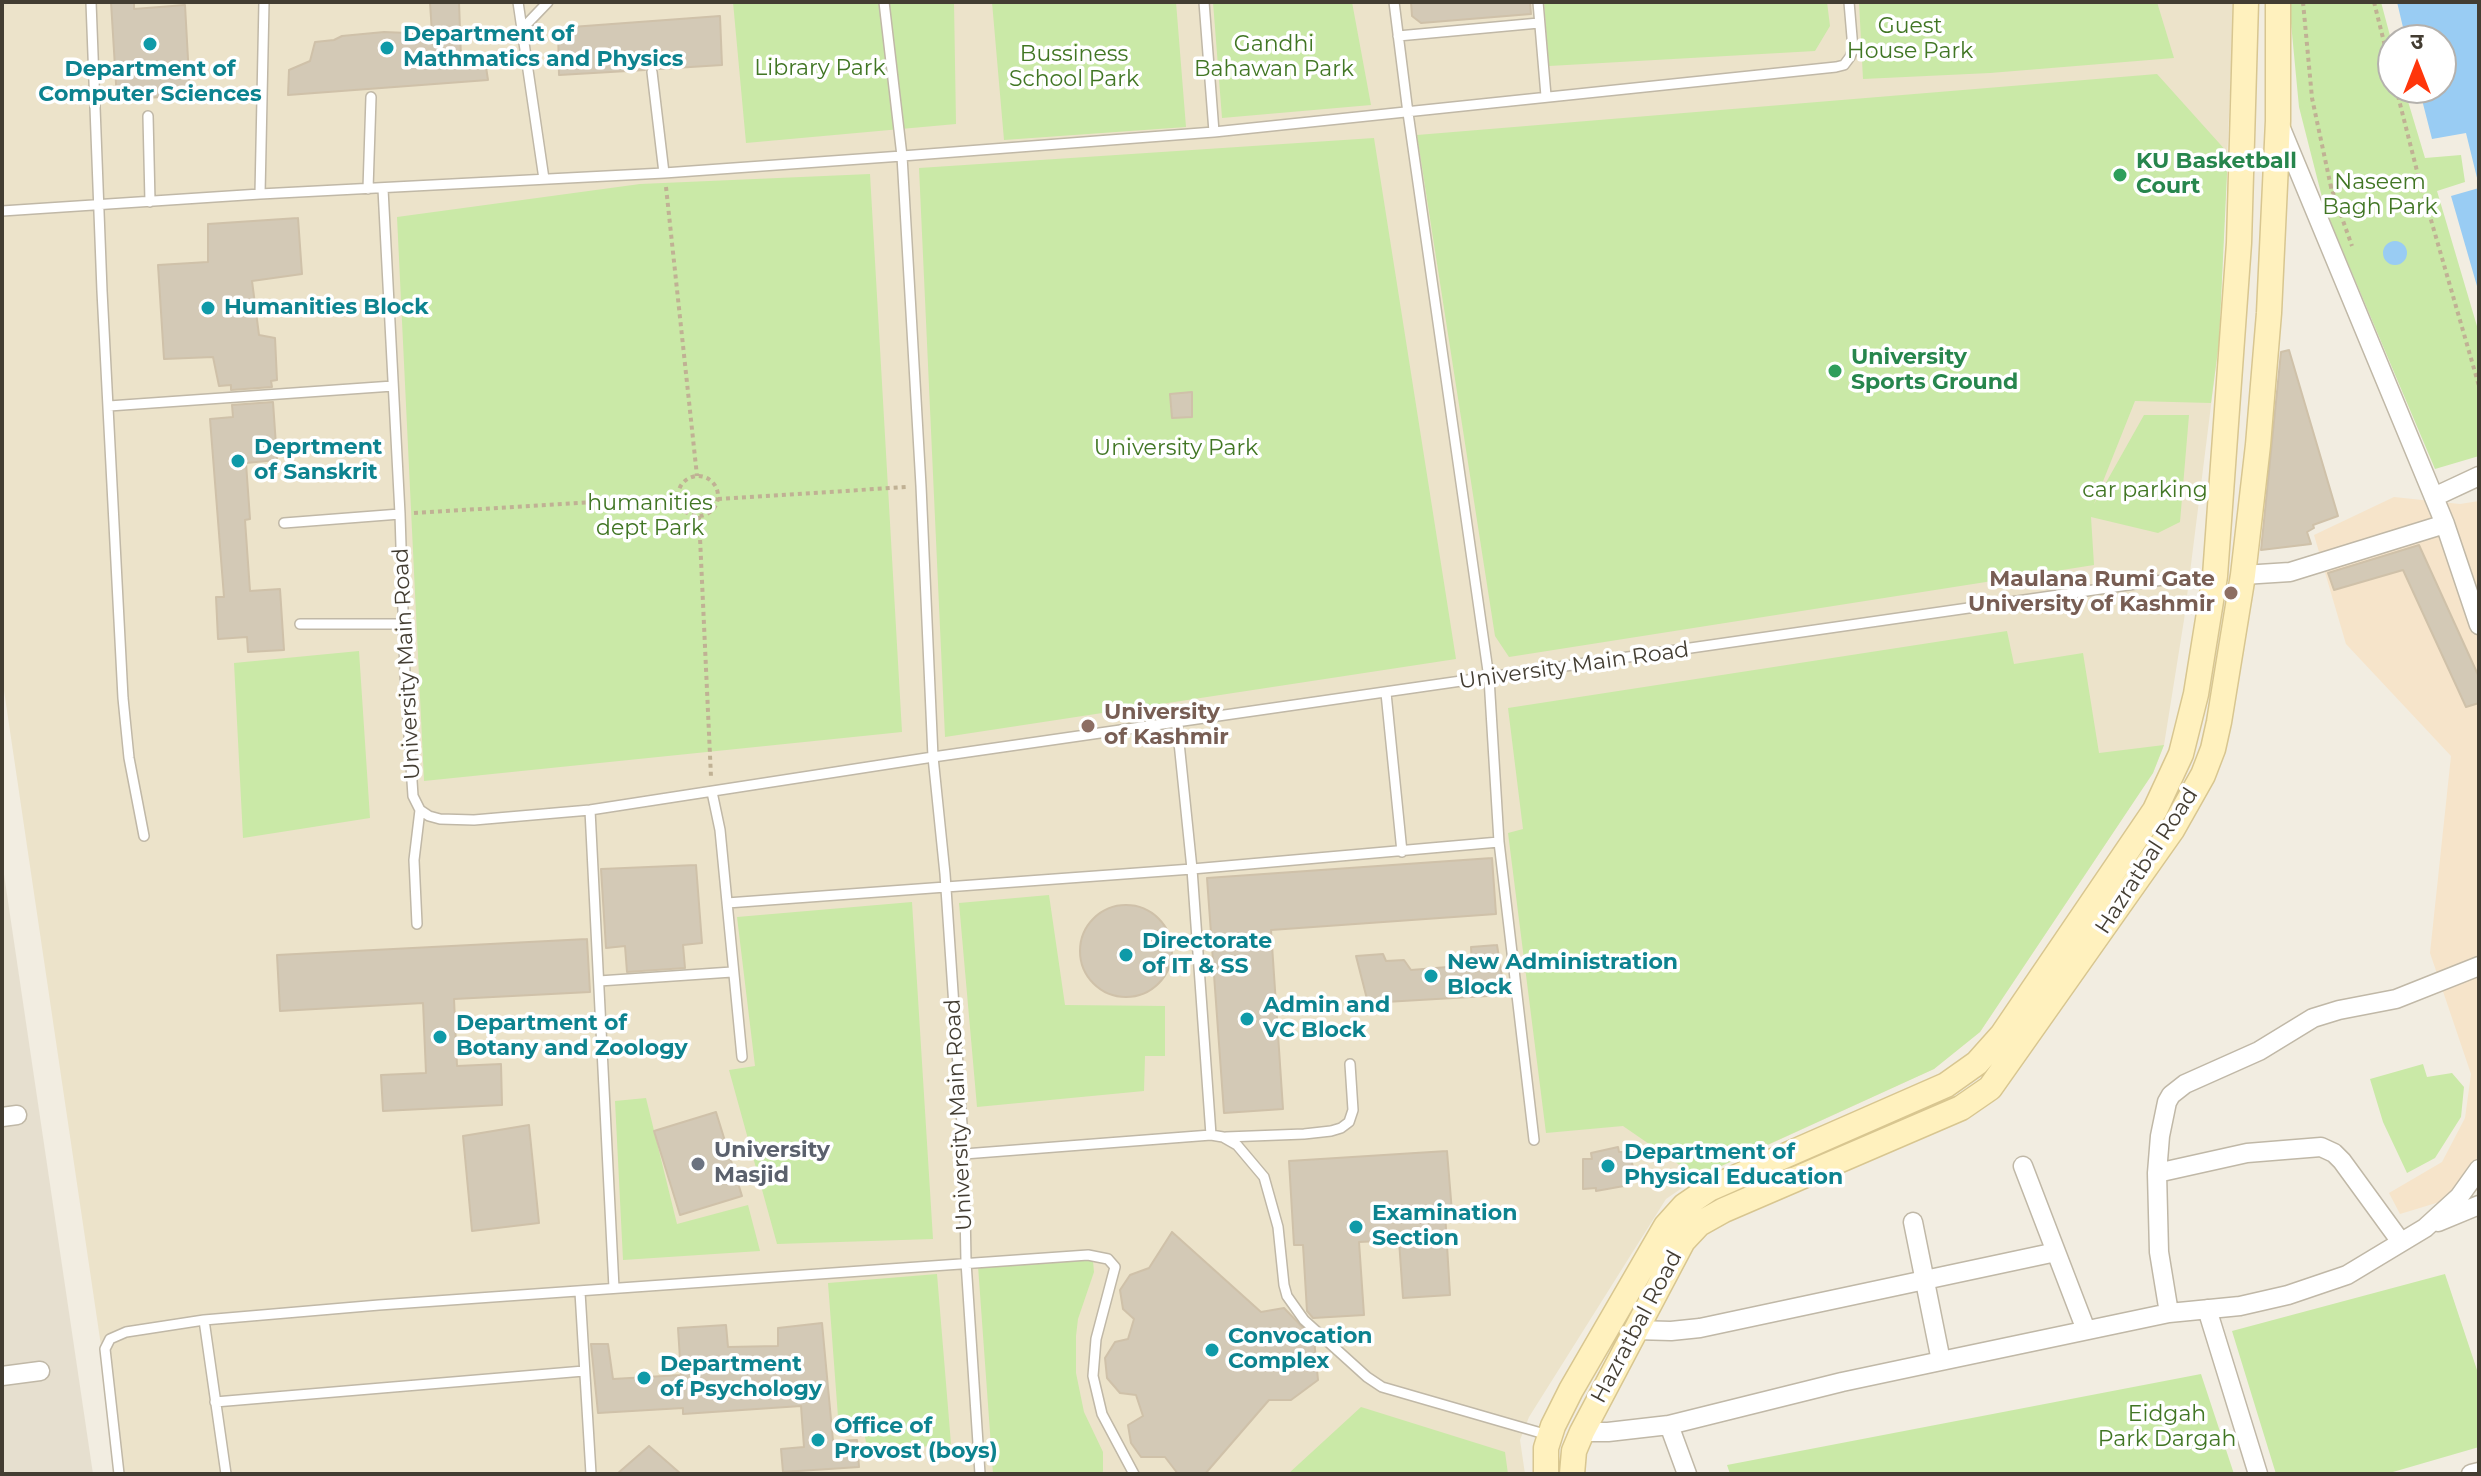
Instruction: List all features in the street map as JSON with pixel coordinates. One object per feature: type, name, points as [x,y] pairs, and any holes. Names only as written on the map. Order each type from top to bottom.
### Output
[{"type":"main road","name":"Hazratbal Road","points":[[1546,1474],[1546,1448],[1571,1390],[1666,1226],[1684,1206],[1709,1189],[1946,1085],[1977,1063],[2002,1035],[2162,796],[2181,754],[2196,694],[2215,576],[2231,372],[2244,120],[2246,2]]},
{"type":"main road","name":"Hazratbal Road","points":[[1572,1474],[1574,1451],[1582,1432],[1683,1241],[1699,1224],[1724,1210],[1961,1108],[1990,1088],[2172,830],[2203,775],[2219,722],[2243,575],[2258,445],[2269,313],[2278,121],[2278,2]]},
{"type":"main road","points":[[2244,120],[2278,121]]},
{"type":"main road","points":[[2215,576],[2243,575]]},
{"type":"main road","points":[[1552,1431],[1582,1432]]},
{"type":"street","points":[[2278,121],[2445,524],[2479,625]]},
{"type":"street","points":[[2434,497],[2479,476]]},
{"type":"street","points":[[2243,575],[2290,572],[2445,524]]},
{"type":"street","points":[[2169,1313],[2159,1252],[2157,1173],[2167,1102],[2178,1089],[2259,1051],[2313,1018],[2396,999],[2479,966]]},
{"type":"street","points":[[2157,1173],[2247,1153],[2321,1147],[2342,1161],[2401,1242]]},
{"type":"street","points":[[2023,1166],[2086,1330]]},
{"type":"street","points":[[2425,1228],[2459,1197],[2479,1169]]},
{"type":"street","points":[[1582,1432],[1669,1425],[1842,1382],[2086,1330],[2169,1313],[2240,1306],[2288,1295],[2347,1275],[2425,1228],[2479,1205]]},
{"type":"street","points":[[1913,1222],[1941,1361]]},
{"type":"street","points":[[1635,1330],[1700,1328],[2056,1252]]},
{"type":"street","points":[[2207,1309],[2258,1474]]},
{"type":"street","points":[[2,1376],[40,1371]]},
{"type":"street","points":[[1669,1425],[1687,1474]]},
{"type":"street","points":[[2471,1474],[2479,1472]]},
{"type":"lane","points":[[91,2],[123,698],[129,758],[144,836]]},
{"type":"lane","points":[[260,194],[264,2]]},
{"type":"lane","points":[[518,2],[544,179]]},
{"type":"lane","points":[[523,28],[548,2]]},
{"type":"lane","name":"University Main Road","points":[[884,2],[902,156],[933,757],[964,1154],[966,1262],[980,1474]]},
{"type":"lane","points":[[1204,2],[1214,132]]},
{"type":"lane","points":[[1394,2],[1489,678],[1499,842],[1534,1140]]},
{"type":"lane","points":[[1538,2],[1546,96]]},
{"type":"lane","points":[[2,211],[664,173],[1214,132],[1836,67],[1844,65],[1853,49],[1849,2]]},
{"type":"lane","points":[[1398,36],[1539,23]]},
{"type":"lane","points":[[652,72],[664,173]]},
{"type":"lane","points":[[368,189],[371,97]]},
{"type":"lane","points":[[148,116],[150,202]]},
{"type":"lane","name":"University Main Road","points":[[383,189],[400,514],[402,624],[413,796],[420,810],[429,816],[455,821],[590,810],[933,757],[2163,580],[2215,576]]},
{"type":"lane","points":[[109,406],[393,386]]},
{"type":"lane","points":[[284,523],[400,514]]},
{"type":"lane","points":[[300,624],[402,624]]},
{"type":"lane","points":[[1386,693],[1402,852]]},
{"type":"lane","points":[[1177,723],[1192,869],[1211,1135]]},
{"type":"lane","points":[[712,792],[720,830],[742,1057]]},
{"type":"lane","points":[[417,924],[414,860],[420,810]]},
{"type":"lane","points":[[590,810],[614,1288]]},
{"type":"lane","points":[[727,903],[1192,869],[1499,842]]},
{"type":"lane","points":[[599,981],[732,972]]},
{"type":"lane","points":[[964,1154],[1211,1135],[1331,1131],[1349,1122],[1353,1110],[1350,1064]]},
{"type":"lane","points":[[1223,1137],[1237,1145],[1264,1177],[1278,1227],[1287,1296],[1304,1320],[1367,1377],[1382,1387],[1552,1431]]},
{"type":"lane","points":[[119,1474],[105,1358],[107,1343],[116,1335],[126,1332],[204,1320],[966,1262],[1098,1255],[1114,1263],[1115,1273],[1096,1339],[1093,1376],[1102,1414],[1134,1474]]},
{"type":"lane","points":[[580,1292],[591,1474]]},
{"type":"lane","points":[[204,1320],[226,1474]]},
{"type":"lane","points":[[215,1402],[584,1371]]},
{"type":"path","points":[[2303,2],[2312,98],[2331,187],[2356,258]]},
{"type":"path","points":[[2374,2],[2380,24]]},
{"type":"path","points":[[2400,104],[2479,386]]},
{"type":"path","points":[[664,173],[697,476]]},
{"type":"path","points":[[2307,190],[2418,175]]},
{"type":"path","points":[[697,476],[704,477],[715,486],[718,499],[705,515],[692,516],[682,509],[678,497],[681,485],[697,476]]},
{"type":"path","points":[[718,499],[921,486]]},
{"type":"path","points":[[400,514],[678,497]]},
{"type":"path","points":[[699,516],[712,792]]},
{"type":"shaded area","name":"University of Kashmir","points":[[2,2],[2234,2],[2219,342],[2184,620],[2164,745],[2153,773],[1980,1032],[1934,1069],[1698,1177],[1666,1199],[1529,1417],[1520,1440],[1525,1474],[120,1474],[2,677]]},
{"type":"shaded area","points":[[2394,497],[2460,504],[2479,501],[2479,1190],[2400,1214],[2389,1193],[2442,1162],[2465,1118],[2471,1074],[2430,953],[2451,756],[2346,644],[2314,535]]},
{"type":"shaded area","points":[[2,861],[93,1474],[2,1474]]},
{"type":"green space","name":"Library Park","points":[[733,2],[954,2],[956,124],[746,143]]},
{"type":"green space","name":"Bussiness School Park","points":[[992,2],[1176,2],[1186,127],[1004,140]]},
{"type":"green space","name":"Gandhi Bahawan Park","points":[[1213,2],[1352,2],[1371,105],[1222,118]]},
{"type":"green space","points":[[1544,2],[1827,2],[1830,26],[1815,51],[1549,66]]},
{"type":"green space","name":"Guest House Park","points":[[1859,2],[2157,2],[2174,58],[1990,73],[1863,79]]},
{"type":"green space","name":"Naseem Bagh Park","points":[[2289,2],[2381,2],[2387,24],[2377,24],[2377,104],[2409,104],[2425,158],[2461,155],[2465,182],[2437,191],[2479,333],[2479,456],[2435,469],[2325,209],[2299,107]]},
{"type":"green space","name":"University Sports Ground","points":[[2157,74],[2228,153],[2219,342],[2211,403],[2135,401],[2094,504],[2144,415],[2189,415],[2180,522],[2158,533],[2091,517],[2094,565],[1509,657],[1495,636],[1417,135]]},
{"type":"green space","name":"University Park","points":[[1374,138],[1456,659],[945,737],[919,168]]},
{"type":"green space","name":"humanities dept Park","points":[[870,174],[902,732],[424,781],[397,217],[640,184]]},
{"type":"green space","points":[[2007,631],[2014,664],[2083,653],[2099,753],[2164,745],[2153,773],[1980,1032],[1934,1069],[1697,1177],[1623,1126],[1546,1133],[1508,833],[1523,829],[1508,708]]},
{"type":"green space","points":[[359,651],[370,818],[243,838],[234,663]]},
{"type":"green space","points":[[1049,895],[1065,1005],[1165,1006],[1165,1056],[1145,1056],[1144,1091],[977,1107],[959,903]]},
{"type":"green space","points":[[912,902],[933,1239],[777,1244],[729,1070],[755,1066],[737,917]]},
{"type":"green space","points":[[2423,1064],[2427,1077],[2452,1073],[2464,1087],[2461,1117],[2435,1158],[2407,1173],[2383,1122],[2370,1079]]},
{"type":"green space","points":[[646,1098],[677,1224],[748,1205],[760,1251],[623,1260],[615,1101]]},
{"type":"green space","points":[[1088,1258],[1093,1261],[1094,1272],[1078,1319],[1076,1373],[1084,1412],[1103,1452],[1102,1474],[993,1474],[978,1266]]},
{"type":"green space","points":[[937,1274],[951,1444],[868,1452],[862,1422],[838,1417],[828,1283]]},
{"type":"green space","points":[[2445,1274],[2479,1376],[2479,1447],[2386,1474],[2276,1474],[2232,1331]]},
{"type":"green space","name":"Eidgah Park Dargah","points":[[2201,1374],[2234,1474],[1730,1474],[1727,1465]]},
{"type":"green space","points":[[1361,1407],[1505,1452],[1508,1474],[1288,1474]]},
{"type":"water","points":[[2397,2],[2479,2],[2479,186],[2466,133],[2432,139],[2423,104],[2457,104],[2457,24],[2402,24]]},
{"type":"water","points":[[2479,188],[2479,293],[2451,196]]},
{"type":"water","points":[[2395,241],[2406,248],[2407,253],[2400,264],[2395,265],[2384,258],[2383,253],[2390,242]]},
{"type":"building","name":"Department of Computer Sciences","points":[[111,2],[134,2],[134,9],[185,5],[190,95],[117,100]]},
{"type":"building","name":"Department of Mathmatics and Physics","points":[[430,2],[459,2],[461,58],[484,54],[488,80],[288,95],[289,70],[310,61],[315,42],[384,32],[432,34]]},
{"type":"building","points":[[1411,2],[1530,2],[1531,14],[1421,23],[1412,16]]},
{"type":"building","points":[[720,16],[722,65],[659,69],[652,65],[645,70],[559,75],[558,28]]},
{"type":"building","name":"Humanities Block","points":[[298,218],[302,274],[252,281],[259,335],[275,338],[277,380],[271,381],[272,387],[231,390],[231,385],[219,386],[213,357],[164,359],[158,265],[208,262],[208,224]]},
{"type":"building","points":[[2289,350],[2338,516],[2313,525],[2314,528],[2307,532],[2311,544],[2261,550],[2281,352]]},
{"type":"building","points":[[1192,392],[1192,417],[1172,418],[1170,394]]},
{"type":"building","points":[[273,402],[277,460],[246,463],[250,519],[245,520],[250,591],[280,589],[284,650],[248,652],[247,637],[218,639],[216,597],[224,597],[210,419],[233,417],[232,405]]},
{"type":"building","points":[[2419,545],[2479,677],[2479,703],[2466,707],[2403,570],[2334,590],[2328,573]]},
{"type":"building","name":"Admin and VC Block","points":[[1492,858],[1496,914],[1271,930],[1283,1109],[1224,1113],[1207,878]]},
{"type":"building","points":[[696,865],[702,943],[683,945],[685,968],[627,972],[625,946],[606,948],[601,869]]},
{"type":"building","name":"Directorate of IT & SS","points":[[1126,905],[1144,909],[1158,919],[1168,933],[1172,951],[1168,969],[1158,983],[1144,993],[1126,997],[1108,993],[1094,983],[1084,969],[1080,951],[1084,933],[1094,919],[1108,909]]},
{"type":"building","name":"Department of Botany and Zoology","points":[[587,939],[590,992],[454,999],[457,1066],[501,1064],[502,1105],[383,1111],[381,1075],[426,1073],[423,1003],[280,1011],[277,955]]},
{"type":"building","name":"New Administration Block","points":[[1497,945],[1505,995],[1368,1003],[1356,956],[1383,954],[1386,961],[1404,960],[1411,970],[1472,965],[1471,947]]},
{"type":"building","name":"University Masjid","points":[[716,1112],[742,1196],[680,1215],[654,1131]]},
{"type":"building","points":[[529,1125],[539,1223],[472,1231],[463,1136]]},
{"type":"building","name":"Department of Physical Education","points":[[1618,1147],[1619,1152],[1630,1152],[1634,1173],[1623,1181],[1624,1186],[1596,1191],[1596,1188],[1583,1189],[1583,1159],[1592,1159],[1591,1153]]},
{"type":"building","name":"Examination Section","points":[[1447,1151],[1452,1212],[1445,1212],[1450,1295],[1403,1298],[1399,1240],[1359,1242],[1364,1315],[1313,1318],[1307,1311],[1303,1245],[1294,1245],[1289,1161]]},
{"type":"building","name":"Convocation Complex","points":[[1172,1232],[1261,1312],[1284,1308],[1314,1339],[1318,1380],[1291,1400],[1269,1400],[1205,1474],[1178,1474],[1165,1457],[1141,1457],[1131,1443],[1128,1425],[1143,1416],[1136,1395],[1120,1393],[1107,1378],[1105,1358],[1115,1342],[1128,1339],[1134,1319],[1123,1309],[1120,1290],[1130,1275],[1149,1268]]},
{"type":"building","points":[[822,1323],[833,1441],[857,1440],[859,1467],[783,1472],[781,1449],[804,1447],[801,1406],[683,1414],[683,1408],[598,1413],[591,1344],[608,1344],[613,1379],[681,1375],[678,1328],[726,1325],[728,1347],[778,1346],[778,1328]]},
{"type":"building","points":[[649,1446],[681,1474],[617,1474]]},
{"type":"place","name":"Department of Computer Sciences","points":[[150,44]]},
{"type":"place","name":"Department of Mathmatics and Physics","points":[[387,48]]},
{"type":"place","name":"KU Basketball Court","points":[[2120,175]]},
{"type":"place","name":"Humanities Block","points":[[208,308]]},
{"type":"place","name":"University Sports Ground","points":[[1835,371]]},
{"type":"place","name":"Deprtment of Sanskrit","points":[[238,461]]},
{"type":"place","name":"Maulana Rumi Gate University of Kashmir","points":[[2231,593]]},
{"type":"place","name":"University of Kashmir","points":[[1088,726]]},
{"type":"place","name":"Directorate of IT & SS","points":[[1126,955]]},
{"type":"place","name":"New Administration Block","points":[[1431,976]]},
{"type":"place","name":"Admin and VC Block","points":[[1247,1019]]},
{"type":"place","name":"Department of Botany and Zoology","points":[[440,1037]]},
{"type":"place","name":"University Masjid","points":[[698,1164]]},
{"type":"place","name":"Department of Physical Education","points":[[1608,1166]]},
{"type":"place","name":"Examination Section","points":[[1356,1227]]},
{"type":"place","name":"Convocation Complex","points":[[1212,1350]]},
{"type":"place","name":"Department of Psychology","points":[[644,1378]]},
{"type":"place","name":"Office of Provost (boys)","points":[[818,1440]]},
{"type":"park label","name":"car parking","points":[[2145,491]]}]
